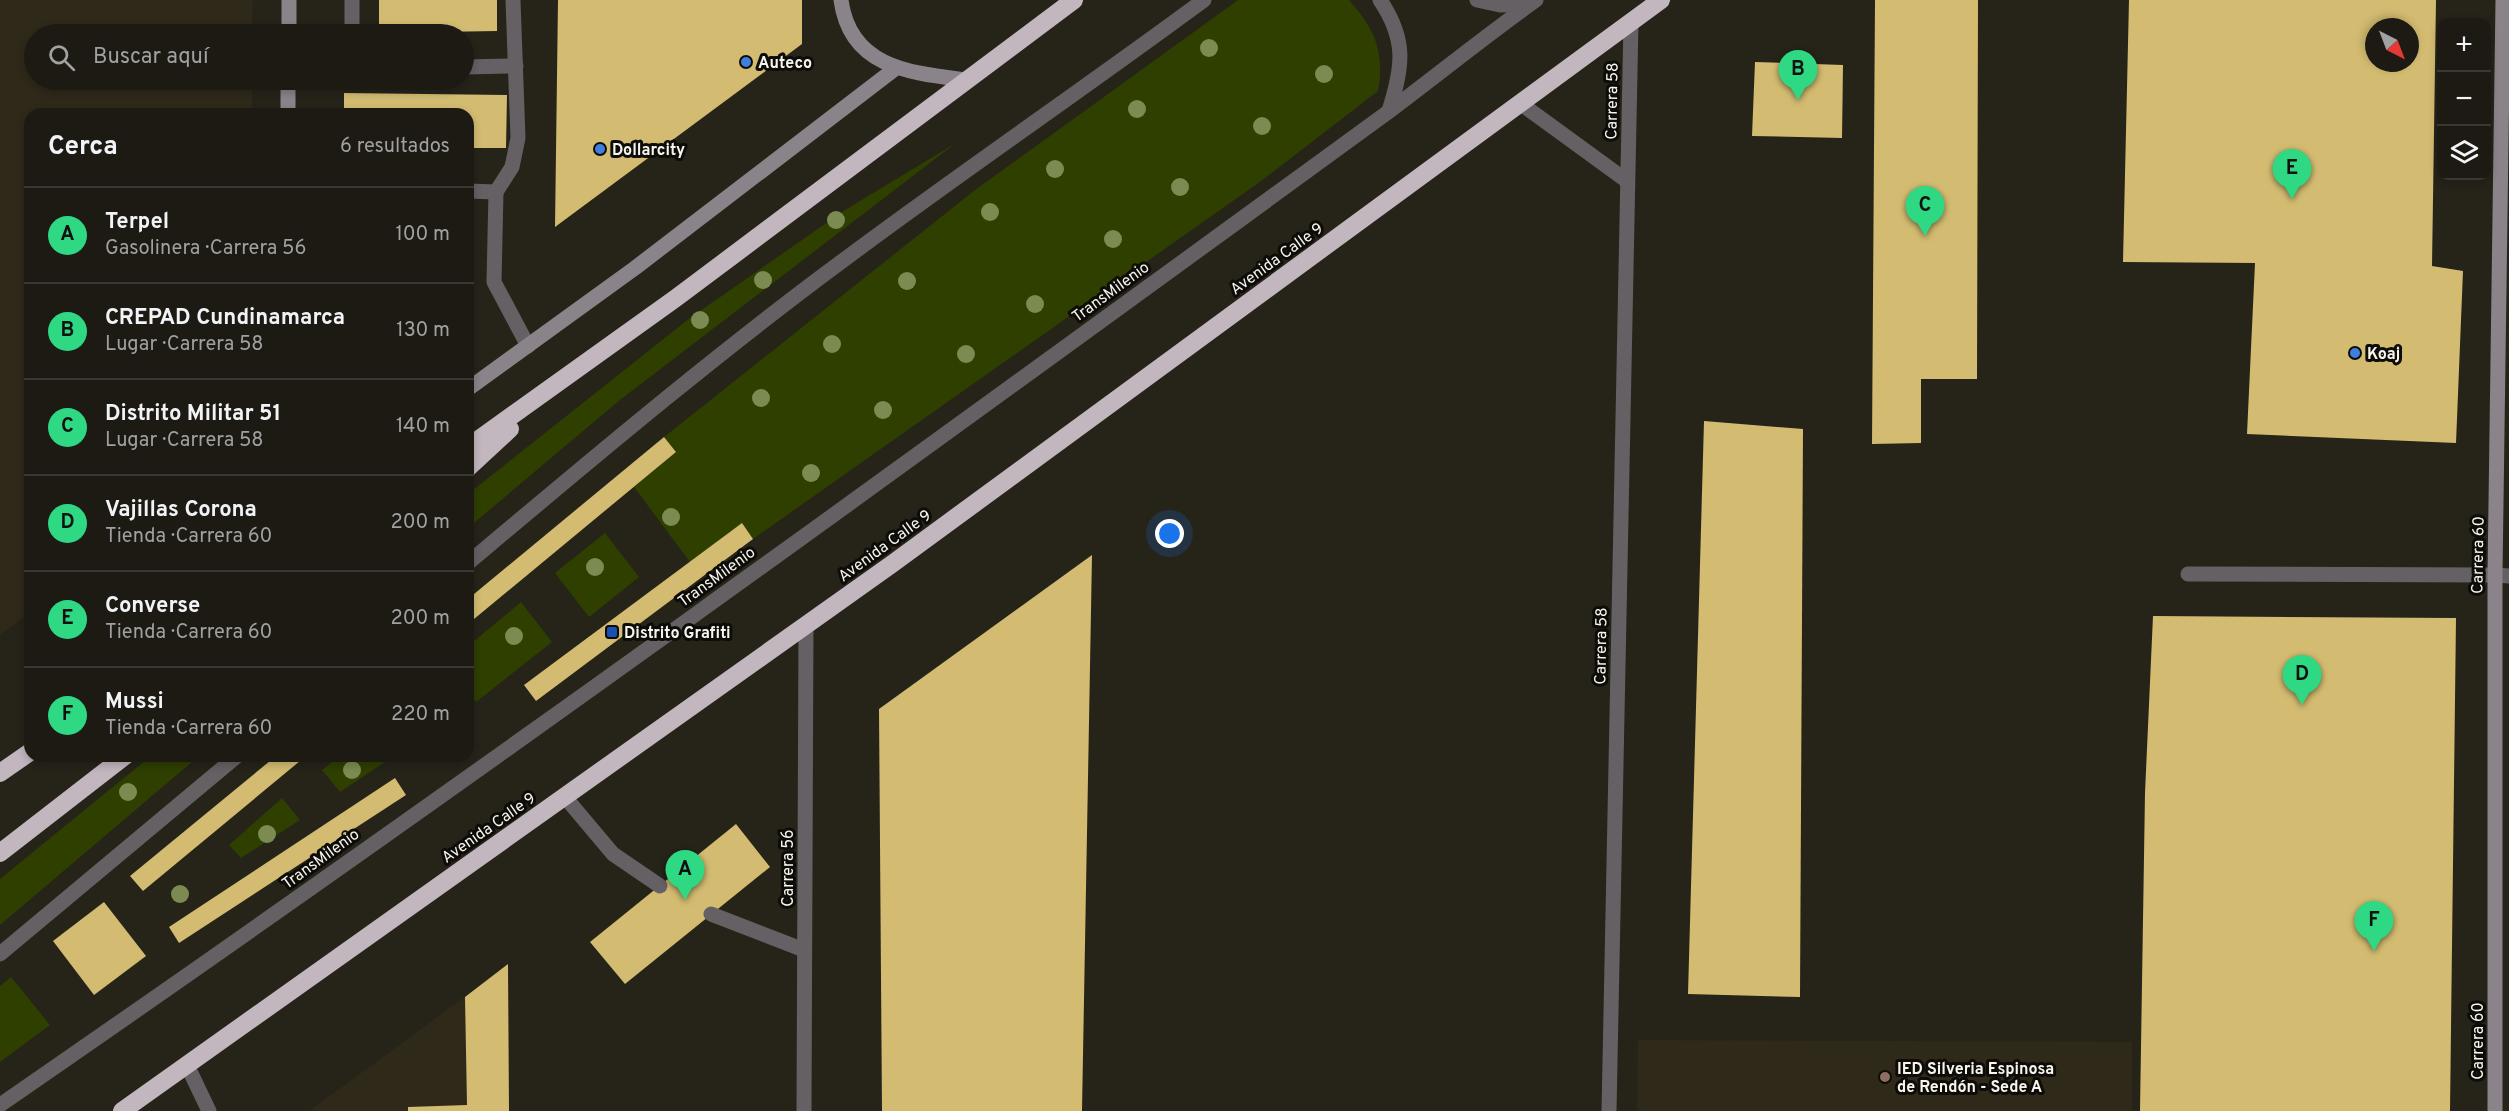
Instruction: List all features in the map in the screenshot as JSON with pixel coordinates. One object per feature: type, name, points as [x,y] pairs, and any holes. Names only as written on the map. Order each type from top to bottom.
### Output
[{"type":"highway","points":[[474,443],[557,385],[808,201],[1074,0]]},
{"type":"highway","name":"Avenida Calle 9","points":[[122,1111],[806,625],[1661,0]]},
{"type":"highway","points":[[474,462],[557,385]]},
{"type":"highway","points":[[0,773],[24,756]]},
{"type":"highway","points":[[0,853],[117,762]]},
{"type":"street","points":[[289,0],[289,24]]},
{"type":"street","points":[[351,0],[352,24]]},
{"type":"street","points":[[513,0],[518,138],[512,167],[496,192],[494,282],[528,346]]},
{"type":"street","points":[[841,0],[843,14],[850,31],[861,46],[876,58],[896,68],[966,80]]},
{"type":"street","points":[[474,558],[642,417],[844,259],[1204,0]]},
{"type":"street","points":[[1380,0],[1393,20],[1398,38],[1400,61],[1398,80],[1389,111]]},
{"type":"street","name":"TransMilenio","points":[[1477,0],[1500,5],[1533,2]]},
{"type":"street","name":"Carrera 60","points":[[2495,1111],[2502,576],[2503,0]]},
{"type":"street","name":"TransMilenio","points":[[0,1105],[174,985],[773,557],[1389,111],[1533,2]]},
{"type":"street","name":"Carrera 58","points":[[1608,1111],[1631,22]]},
{"type":"street","points":[[474,67],[516,66]]},
{"type":"street","points":[[474,385],[748,183],[896,68]]},
{"type":"street","points":[[288,90],[288,108]]},
{"type":"street","name":"Carrera 58","points":[[1520,103],[1628,181]]},
{"type":"street","points":[[474,191],[496,192]]},
{"type":"street","points":[[2188,574],[2502,576]]},
{"type":"street","name":"Carrera 56","points":[[804,1111],[806,625]]},
{"type":"street","points":[[0,954],[230,762]]},
{"type":"street","points":[[565,796],[613,854],[660,886]]},
{"type":"street","points":[[711,914],[804,950]]},
{"type":"street","points":[[186,1065],[208,1111]]},
{"type":"shaded area","points":[[0,0],[253,0],[252,24],[24,24],[24,90],[252,90],[252,108],[24,108],[24,617],[0,635]]},
{"type":"shaded area","points":[[508,964],[509,1111],[309,1111],[465,997]]},
{"type":"shaded area","name":"IED Silveria Espinosa de Rendón - Sede A","points":[[1638,1040],[2132,1042],[2132,1111],[1637,1111]]},
{"type":"green space","points":[[1238,0],[1349,0],[1365,21],[1376,42],[1380,64],[1378,91],[1264,179],[753,539],[742,524],[690,562],[634,487],[676,452],[664,437],[975,190]]},
{"type":"green space","points":[[956,143],[620,400],[474,523],[474,489],[690,318],[845,210]]},
{"type":"green space","points":[[605,533],[639,577],[589,617],[555,573]]},
{"type":"green space","points":[[521,602],[552,642],[476,702],[474,700],[474,641]]},
{"type":"green space","points":[[144,762],[192,762],[0,925],[0,879]]},
{"type":"green space","points":[[332,762],[385,762],[340,792],[322,770]]},
{"type":"green space","points":[[282,798],[300,820],[241,858],[229,845]]},
{"type":"green space","points":[[11,977],[50,1025],[0,1062],[0,986]]},
{"type":"building","points":[[379,0],[497,0],[497,31],[474,31],[474,24],[379,24]]},
{"type":"building","points":[[558,0],[802,0],[802,44],[555,227]]},
{"type":"building","points":[[1875,0],[1978,0],[1977,379],[1921,379],[1921,443],[1872,444]]},
{"type":"building","points":[[2129,0],[2436,0],[2432,266],[2463,271],[2456,443],[2247,434],[2255,263],[2123,262]]},
{"type":"building","points":[[1755,62],[1843,65],[1842,138],[1752,136]]},
{"type":"building","points":[[344,93],[507,95],[506,148],[474,148],[474,108],[344,108]]},
{"type":"building","points":[[1704,421],[1803,429],[1800,997],[1688,994]]},
{"type":"building","points":[[664,437],[676,452],[474,619],[474,594]]},
{"type":"building","name":"Distrito Grafiti","points":[[742,523],[753,539],[536,701],[524,685]]},
{"type":"building","points":[[1092,555],[1082,1111],[882,1111],[879,709]]},
{"type":"building","points":[[2153,616],[2456,618],[2450,1111],[2140,1111],[2145,793]]},
{"type":"building","points":[[269,762],[299,762],[143,891],[130,876]]},
{"type":"building","points":[[395,778],[406,795],[179,943],[169,927]]},
{"type":"building","points":[[736,824],[770,867],[625,984],[590,942]]},
{"type":"building","points":[[104,902],[146,956],[94,995],[53,941]]},
{"type":"building","points":[[508,964],[509,1111],[408,1111],[408,1107],[467,1105],[465,997]]},
{"type":"place","name":"Auteco","points":[[746,62]]},
{"type":"place","name":"CREPAD Cundinamarca","points":[[1798,100]]},
{"type":"place","name":"Dollarcity","points":[[600,149]]},
{"type":"place","name":"Converse","points":[[2292,199]]},
{"type":"place","name":"Distrito Militar 51","points":[[1925,236]]},
{"type":"place","name":"Koaj","points":[[2355,353]]},
{"type":"place","name":"Distrito Grafiti","points":[[612,632]]},
{"type":"place","name":"Vajillas Corona","points":[[2302,705]]},
{"type":"place","name":"Terpel","points":[[685,900]]},
{"type":"place","name":"Mussi","points":[[2374,951]]},
{"type":"place","name":"IED Silveria Espinosa de Rendón - Sede A","points":[[1885,1077]]}]
